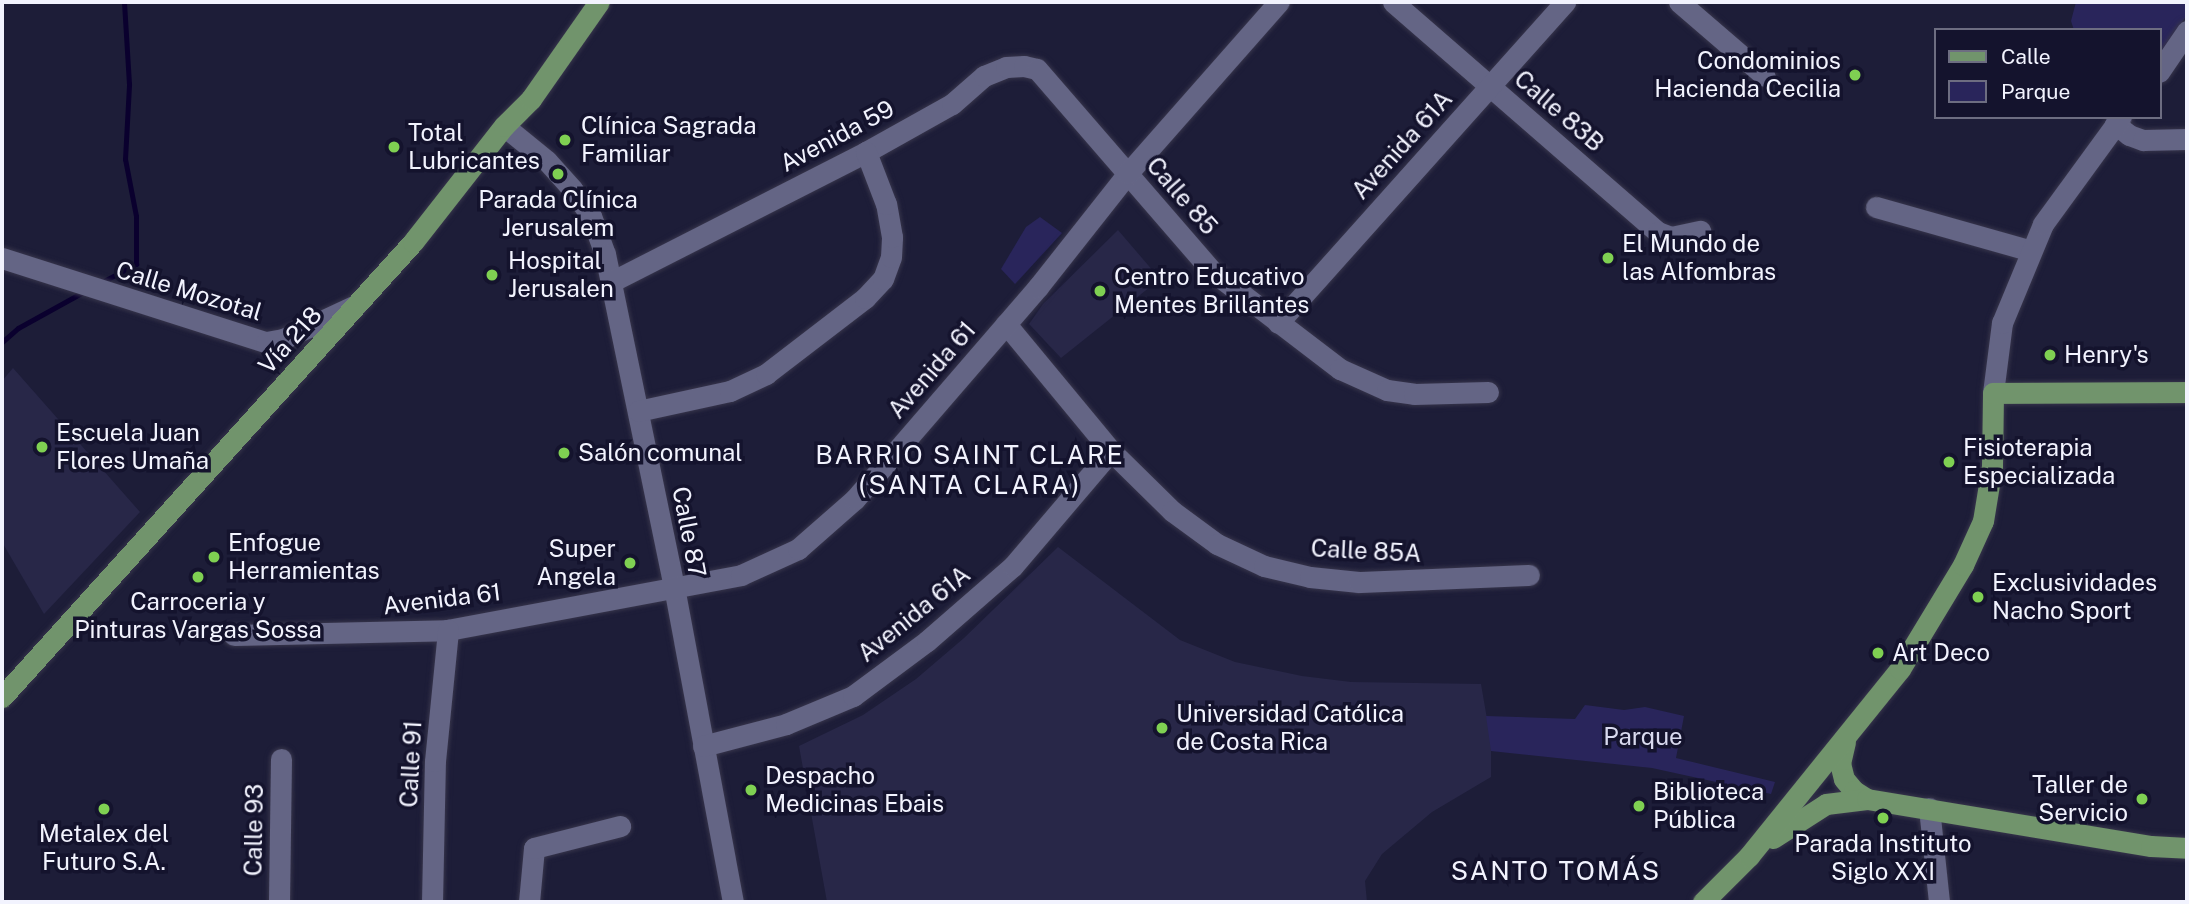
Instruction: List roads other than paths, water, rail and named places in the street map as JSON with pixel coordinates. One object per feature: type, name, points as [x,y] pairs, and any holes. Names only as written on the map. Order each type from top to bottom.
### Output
[{"type":"main road","name":"Vía 218","points":[[2,697],[413,242],[504,126],[539,89],[599,2]]},
{"type":"main road","points":[[1703,902],[1749,856],[1850,734],[1900,669],[1963,565],[1983,521],[1993,467],[1993,393],[2187,392]]},
{"type":"main road","points":[[1850,734],[1842,747],[1840,763],[1844,779],[1854,791],[1867,799]]},
{"type":"main road","points":[[1749,856],[1811,811],[1826,804],[1867,799],[2151,846],[2187,848]]},
{"type":"street","name":"Avenida 61","points":[[234,635],[448,630],[741,575],[798,549],[855,499],[1006,324],[1128,173],[1279,2]]},
{"type":"street","name":"Calle 83B","points":[[1393,2],[1658,232],[1671,237],[1700,231]]},
{"type":"street","name":"Avenida 61A","points":[[1278,323],[1565,2]]},
{"type":"street","points":[[1679,2],[1765,76]]},
{"type":"street","points":[[2161,69],[2187,31]]},
{"type":"street","name":"Calle 85","points":[[1006,66],[1037,69],[1213,272],[1340,369],[1387,390],[1414,394],[1488,392]]},
{"type":"street","name":"Avenida 59","points":[[611,282],[866,152],[953,104],[984,76],[1006,66]]},
{"type":"street","points":[[1993,393],[2002,323],[2043,223],[2118,121],[2129,135],[2143,139],[2187,139]]},
{"type":"street","name":"Calle 87","points":[[504,126],[547,161],[591,216],[599,233],[674,587],[733,902]]},
{"type":"street","points":[[638,411],[730,391],[766,374],[865,298],[883,279],[891,257],[892,237],[886,204],[866,152]]},
{"type":"street","points":[[1876,207],[2031,251]]},
{"type":"street","name":"Calle Mozotal","points":[[2,258],[266,342],[284,339],[358,304]]},
{"type":"street","name":"Calle 85A","points":[[1006,324],[1111,451],[1172,511],[1217,544],[1264,566],[1310,577],[1359,582],[1529,575]]},
{"type":"street","name":"Avenida 61A","points":[[703,746],[786,724],[853,696],[927,641],[1013,566],[1111,451]]},
{"type":"street","name":"Calle 91","points":[[432,902],[435,761],[448,630]]},
{"type":"street","name":"Calle 93","points":[[279,902],[281,759]]},
{"type":"street","points":[[1929,808],[1939,902]]},
{"type":"street","points":[[529,902],[534,848],[620,826]]},
{"type":"waterway","points":[[100,283],[136,264],[136,216],[125,159],[129,84],[124,2]]},
{"type":"waterway","points":[[2,342],[18,328],[85,291]]},
{"type":"place","name":"Condominios Hacienda Cecilia","points":[[1855,75]]},
{"type":"place","name":"Clínica Sagrada Familiar","points":[[565,140]]},
{"type":"place","name":"Total Lubricantes","points":[[394,147]]},
{"type":"place","name":"Parada Clínica Jerusalem","points":[[558,174]]},
{"type":"place","name":"El Mundo de las Alfombras","points":[[1608,258]]},
{"type":"place","name":"Hospital Jerusalen","points":[[492,275]]},
{"type":"place","name":"Centro Educativo Mentes Brillantes","points":[[1100,291]]},
{"type":"place","name":"Henry's","points":[[2050,355]]},
{"type":"place","name":"Escuela Juan Flores Umaña","points":[[42,447]]},
{"type":"place","name":"Salón comunal","points":[[564,453]]},
{"type":"place","name":"Fisioterapia Especializada","points":[[1949,462]]},
{"type":"place","name":"Enfogue Herramientas","points":[[214,557]]},
{"type":"place","name":"Super Angela","points":[[630,563]]},
{"type":"place","name":"Carroceria y Pinturas Vargas Sossa","points":[[198,577]]},
{"type":"place","name":"Exclusividades Nacho Sport","points":[[1978,597]]},
{"type":"place","name":"Art Deco","points":[[1878,653]]},
{"type":"place","name":"Universidad Católica de Costa Rica","points":[[1162,728]]},
{"type":"place","name":"Despacho Medicinas Ebais","points":[[751,790]]},
{"type":"place","name":"Taller de Servicio","points":[[2142,799]]},
{"type":"place","name":"Biblioteca Pública","points":[[1639,806]]},
{"type":"place","name":"Metalex del Futuro S.A.","points":[[104,809]]},
{"type":"place","name":"Parada Instituto Siglo XXI","points":[[1883,818]]},
{"type":"district","name":"BARRIO SAINT CLARE (SANTA CLARA)","points":[[970,470]]},
{"type":"district","name":"SANTO TOMÁS","points":[[1556,871]]},
{"type":"park label","name":"Parque","points":[[1643,737]]}]
